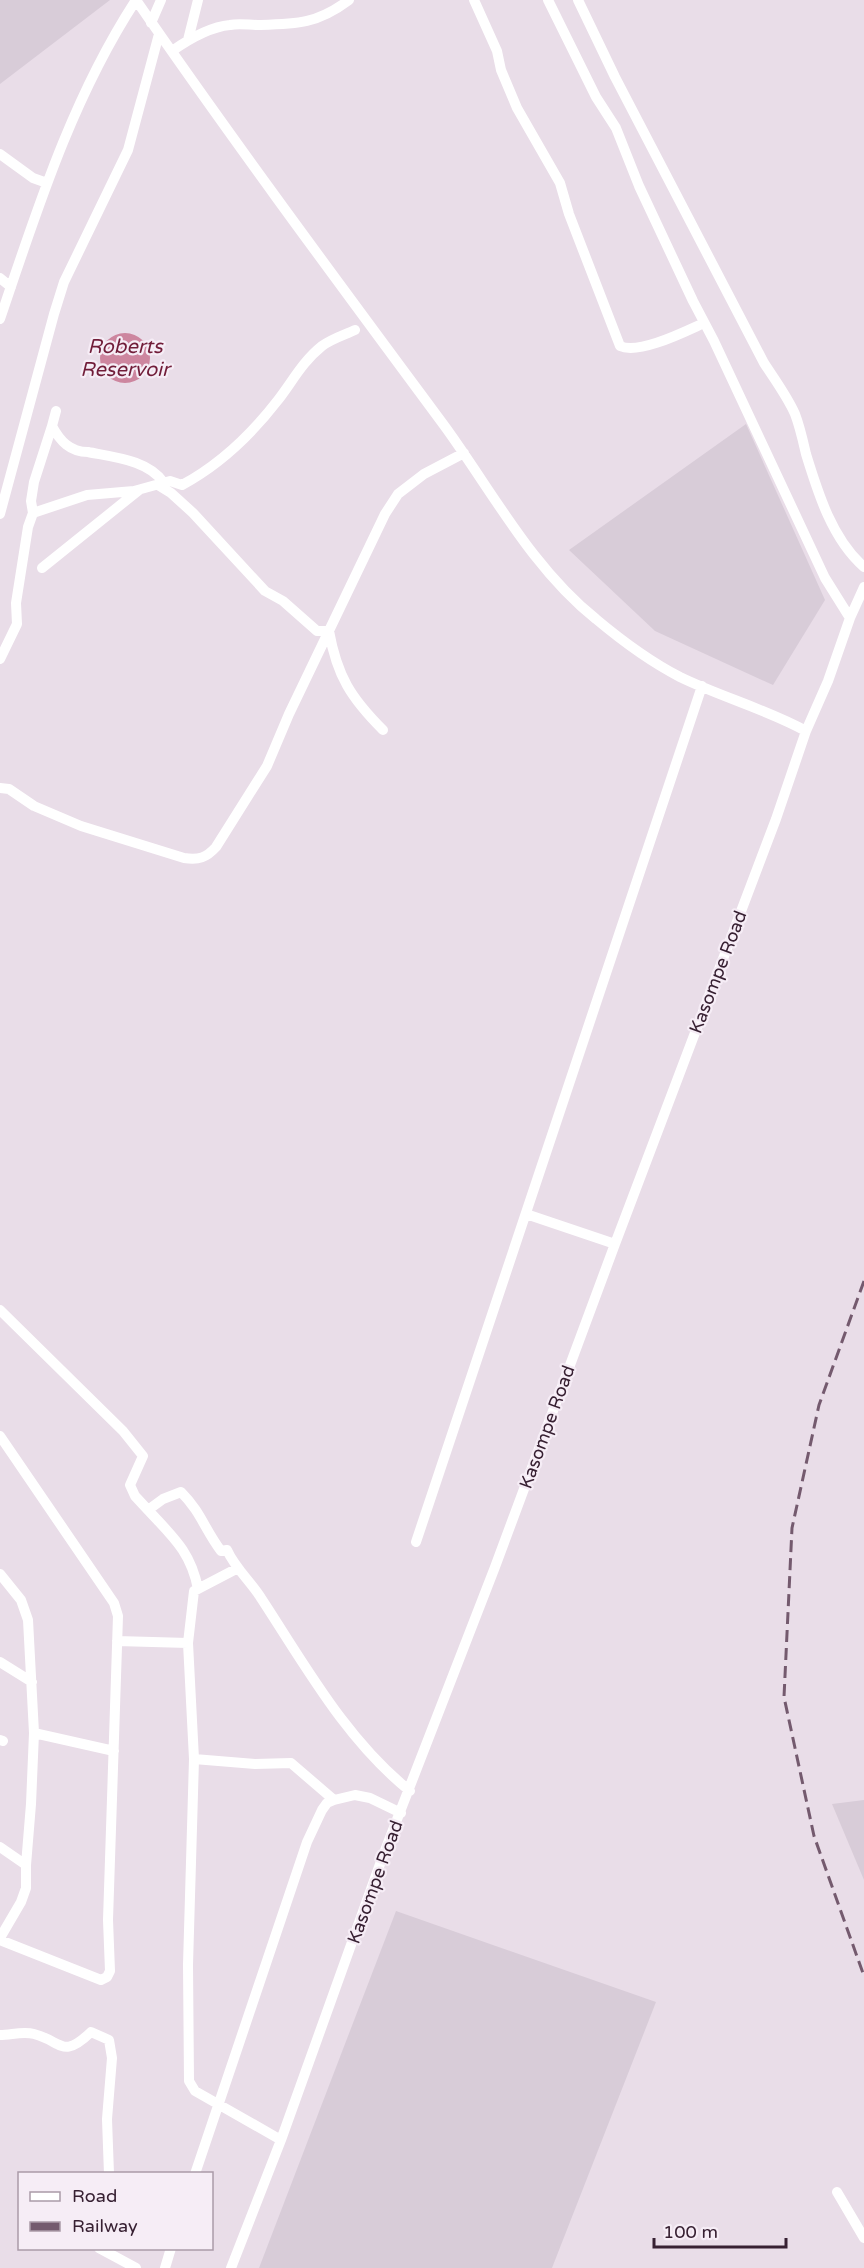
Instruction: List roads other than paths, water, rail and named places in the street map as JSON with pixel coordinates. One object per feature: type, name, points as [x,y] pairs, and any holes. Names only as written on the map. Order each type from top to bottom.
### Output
[{"type":"street","points":[[0,319],[47,183],[90,79],[118,27],[136,0],[464,453],[534,554],[558,583],[595,619],[680,677],[774,715],[806,731]]},
{"type":"street","points":[[151,23],[161,0]]},
{"type":"street","points":[[188,40],[198,0]]},
{"type":"street","points":[[172,51],[188,40],[218,27],[232,24],[281,24],[316,20],[332,13],[349,0]]},
{"type":"street","points":[[474,0],[497,51],[501,70],[517,108],[560,183],[569,214],[620,346],[627,349],[658,344],[704,322]]},
{"type":"street","points":[[548,0],[596,97],[616,129],[651,212],[825,578],[850,618]]},
{"type":"street","points":[[578,0],[615,77],[758,353],[796,416],[820,497],[840,537],[856,560],[864,567]]},
{"type":"street","points":[[0,514],[61,293],[128,150],[159,34]]},
{"type":"street","points":[[0,154],[33,178],[47,183]]},
{"type":"street","points":[[0,278],[11,287]]},
{"type":"street","points":[[33,513],[87,495],[139,490],[170,481],[182,485],[222,460],[250,434],[294,377],[323,345],[355,330]]},
{"type":"street","points":[[0,659],[17,624],[17,593],[28,527],[33,513],[31,501],[34,482],[56,411]]},
{"type":"street","points":[[51,426],[66,446],[79,452],[88,452],[142,465],[159,475],[161,484],[193,513],[265,591],[282,602],[316,631],[329,631]]},
{"type":"street","points":[[0,788],[9,789],[34,806],[81,826],[184,858],[198,860],[209,855],[267,766],[289,714],[385,514],[398,495],[424,474],[464,453]]},
{"type":"street","points":[[42,568],[139,490]]},
{"type":"street","name":"Kasompe Road","points":[[231,2268],[776,819],[806,731],[864,587]]},
{"type":"street","points":[[329,631],[341,675],[360,707],[383,730]]},
{"type":"street","points":[[416,1542],[702,686]]},
{"type":"street","points":[[526,1214],[615,1244]]},
{"type":"street","points":[[0,1310],[123,1431],[143,1456],[130,1485],[135,1496],[182,1547],[194,1569],[198,1589]]},
{"type":"street","points":[[0,1436],[114,1603],[118,1616],[108,1920],[110,1971],[107,1977],[101,1980],[0,1939],[21,1902],[26,1888],[34,1733],[28,1620],[21,1600],[0,1574]]},
{"type":"street","points":[[148,1510],[163,1499],[181,1492],[193,1503],[213,1541],[221,1551],[227,1550],[316,1683],[363,1746],[387,1772],[410,1791]]},
{"type":"street","points":[[238,1568],[192,1594],[188,1643],[194,1759],[187,2068],[189,2082],[195,2091],[280,2140]]},
{"type":"street","points":[[117,1641],[188,1643]]},
{"type":"street","points":[[0,1662],[32,1682]]},
{"type":"street","points":[[34,1733],[114,1751]]},
{"type":"street","points":[[194,1759],[255,1764],[291,1763],[334,1800]]},
{"type":"street","points":[[196,2172],[307,1842],[322,1810],[327,1803],[356,1795],[370,1798],[401,1813]]},
{"type":"street","points":[[0,1847],[26,1865]]},
{"type":"street","points":[[0,2035],[36,2034],[58,2046],[78,2044],[91,2032],[109,2040],[112,2058],[107,2119],[109,2172]]},
{"type":"street","points":[[837,2193],[864,2238]]},
{"type":"street","points":[[103,2250],[136,2268]]},
{"type":"street","points":[[165,2268],[170,2250]]},
{"type":"water","name":"Roberts Reservoir","points":[[120,333],[130,333],[143,340],[150,353],[150,363],[143,376],[130,383],[120,383],[111,379],[104,372],[100,363],[100,353],[104,344],[111,337]]},
{"type":"railway","points":[[864,1281],[819,1405],[792,1528],[784,1697],[814,1836],[864,1976]]}]
